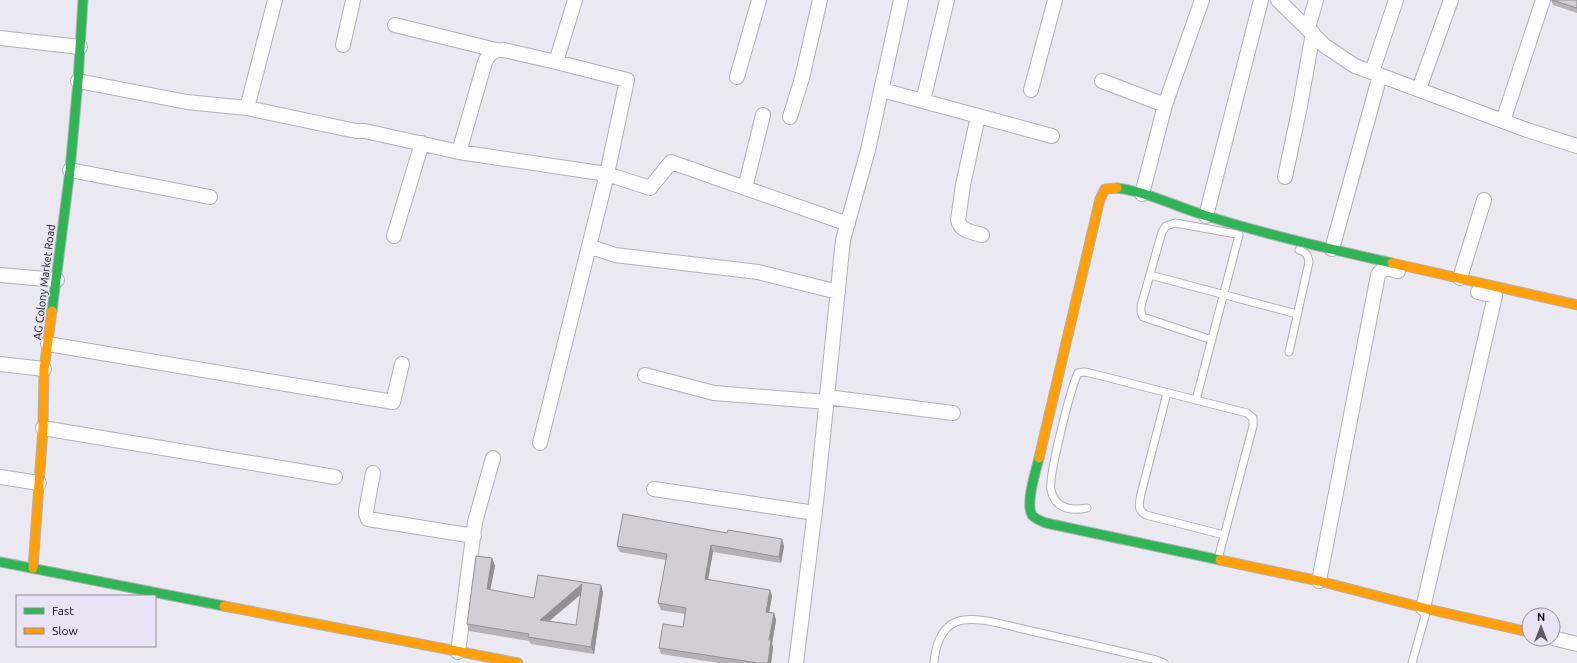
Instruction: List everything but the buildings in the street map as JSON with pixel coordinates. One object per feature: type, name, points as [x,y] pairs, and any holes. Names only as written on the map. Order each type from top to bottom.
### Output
[{"type":"street","name":"AG Colony Market Road","points":[[33,568],[43,428],[44,369],[57,280],[70,170],[78,81],[82,0]]},
{"type":"street","points":[[247,108],[275,0]]},
{"type":"street","points":[[343,45],[353,0]]},
{"type":"street","points":[[556,62],[575,0]]},
{"type":"street","points":[[737,77],[759,0]]},
{"type":"street","points":[[790,117],[802,78],[820,0]]},
{"type":"street","points":[[923,101],[947,0]]},
{"type":"street","points":[[1031,90],[1055,0]]},
{"type":"street","points":[[1142,194],[1165,105],[1202,0]]},
{"type":"street","points":[[1206,216],[1261,0]]},
{"type":"street","points":[[1278,0],[1325,46],[1355,66],[1503,121],[1577,146]]},
{"type":"street","points":[[1285,177],[1300,106],[1310,31],[1316,0]]},
{"type":"street","points":[[1332,249],[1396,0]]},
{"type":"street","points":[[1419,89],[1451,0]]},
{"type":"street","points":[[1503,121],[1543,0]]},
{"type":"street","points":[[796,663],[815,513],[843,240],[868,150],[882,90],[899,1]]},
{"type":"street","points":[[395,25],[627,80],[607,174],[540,443]]},
{"type":"street","points":[[0,38],[80,47]]},
{"type":"street","points":[[459,152],[485,62],[491,52],[496,50]]},
{"type":"street","points":[[78,81],[187,102],[247,108],[356,131],[365,131],[459,152],[607,174],[650,188],[671,162],[848,224]]},
{"type":"street","points":[[1102,81],[1165,105]]},
{"type":"street","points":[[882,90],[1052,136]]},
{"type":"street","points":[[745,188],[762,115]]},
{"type":"street","points":[[978,116],[963,186],[958,220],[959,225],[963,229],[982,235]]},
{"type":"street","points":[[394,236],[422,143]]},
{"type":"street","points":[[70,170],[210,198]]},
{"type":"street","points":[[1521,630],[1319,581],[1046,523],[1036,519],[1031,513],[1030,497],[1102,192],[1106,188],[1142,194],[1206,216],[1332,249],[1577,306]]},
{"type":"street","points":[[1460,278],[1484,200]]},
{"type":"street","points":[[589,246],[615,255],[758,272],[838,292]]},
{"type":"street","points":[[1319,581],[1378,275],[1382,269],[1388,268],[1495,296],[1425,608]]},
{"type":"street","points":[[0,275],[57,280]]},
{"type":"street","points":[[48,344],[393,402],[402,364]]},
{"type":"street","points":[[0,364],[44,369]]},
{"type":"street","points":[[645,375],[714,393],[827,400],[953,413]]},
{"type":"street","points":[[43,428],[335,477]]},
{"type":"street","points":[[458,652],[478,511],[493,458]]},
{"type":"street","points":[[374,473],[366,511],[368,519],[474,536]]},
{"type":"street","points":[[0,477],[39,483]]},
{"type":"street","points":[[654,489],[815,513]]},
{"type":"street","points":[[0,562],[518,663]]},
{"type":"street","points":[[1561,640],[1577,644]]},
{"type":"lane","points":[[1196,400],[1212,340],[1223,296],[1243,236],[1182,224],[1170,224],[1166,226],[1162,232],[1141,306],[1141,312],[1143,317],[1212,340]]},
{"type":"lane","points":[[1288,247],[1302,251],[1306,253],[1308,257],[1308,268],[1289,352]]},
{"type":"lane","points":[[1150,275],[1223,296],[1297,314]]},
{"type":"lane","points":[[1087,508],[1071,510],[1066,508],[1058,504],[1050,490],[1058,443],[1078,373],[1084,372],[1247,413],[1253,418],[1253,426],[1218,559]]},
{"type":"lane","points":[[1167,393],[1140,494],[1138,507],[1146,516],[1224,535]]},
{"type":"lane","points":[[1412,663],[1425,608]]},
{"type":"lane","points":[[934,663],[935,653],[941,636],[947,627],[955,622],[965,620],[994,623],[1164,663]]},
{"type":"traffic: fast","points":[[52,311],[70,170],[83,0]]},
{"type":"traffic: fast","points":[[1117,188],[1140,193],[1230,223],[1322,247],[1392,263]]},
{"type":"traffic: fast","points":[[1039,458],[1030,495],[1030,510],[1036,519],[1046,523],[1220,560]]},
{"type":"traffic: fast","points":[[0,562],[224,606]]},
{"type":"traffic: slow","points":[[1039,458],[1100,199],[1105,189],[1117,188]]},
{"type":"traffic: slow","points":[[1392,263],[1577,305]]},
{"type":"traffic: slow","points":[[33,568],[43,428],[44,369],[52,311]]},
{"type":"traffic: slow","points":[[1220,560],[1319,581],[1428,609],[1521,630]]},
{"type":"traffic: slow","points":[[224,606],[518,663]]}]
